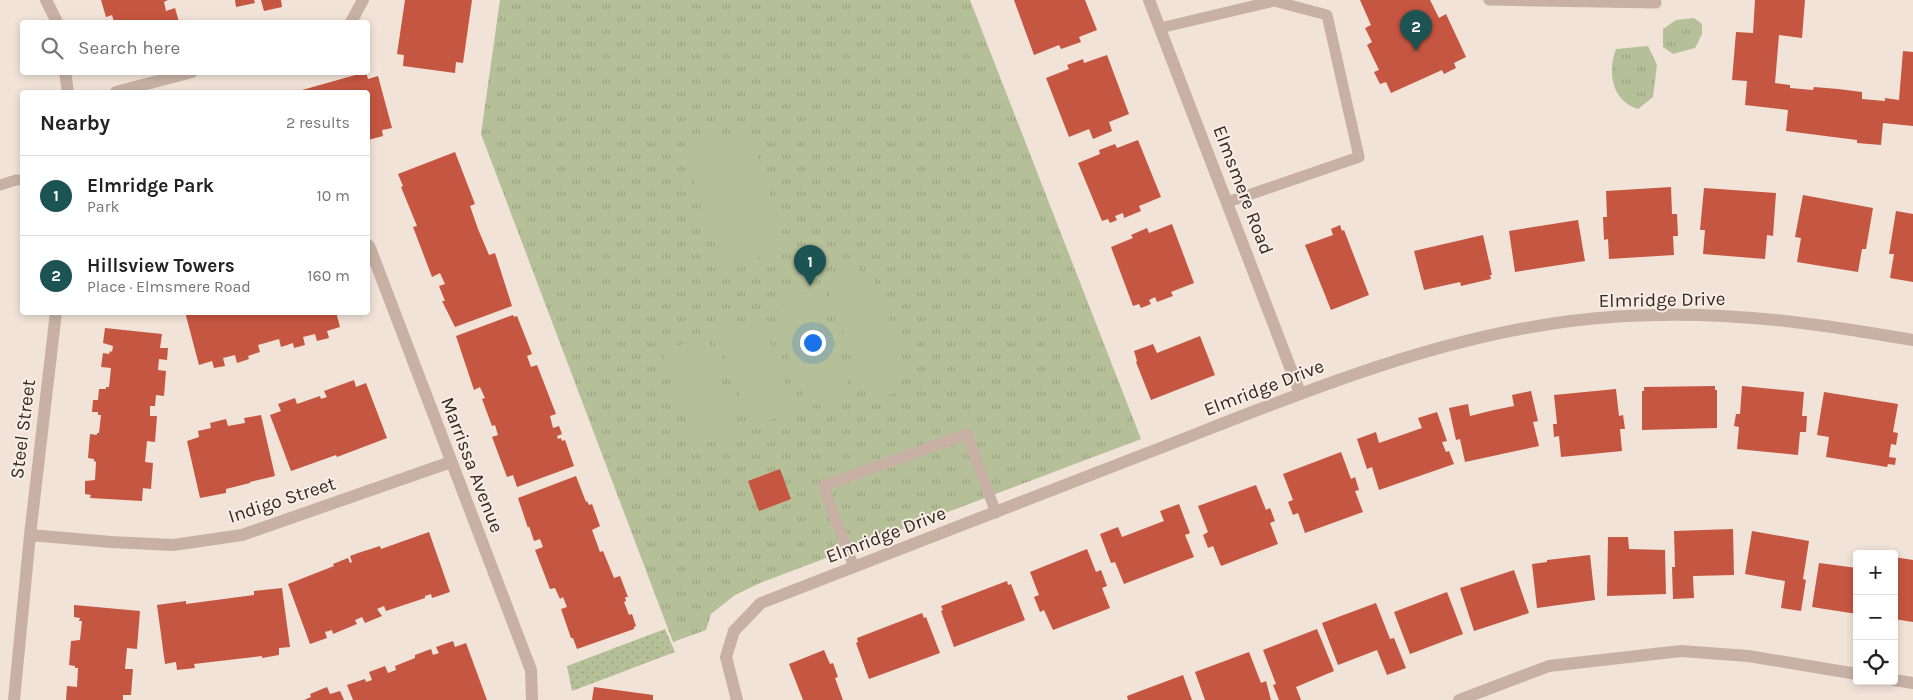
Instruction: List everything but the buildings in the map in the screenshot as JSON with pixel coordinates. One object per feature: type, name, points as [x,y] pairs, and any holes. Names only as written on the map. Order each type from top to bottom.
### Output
[{"type":"street","points":[[46,0],[56,20]]},
{"type":"street","points":[[352,20],[363,0]]},
{"type":"street","name":"Elmsmere Road","points":[[1149,0],[1300,393]]},
{"type":"street","points":[[65,75],[68,90]]},
{"type":"street","points":[[124,90],[181,75]]},
{"type":"street","name":"Marrissa Avenue","points":[[370,248],[531,670],[532,700]]},
{"type":"street","name":"Steel Street","points":[[14,700],[30,535],[56,315]]},
{"type":"street","name":"Elmridge Drive","points":[[737,700],[726,657],[734,631],[761,603],[1300,393],[1414,355],[1492,335],[1571,321],[1645,316],[1727,317],[1817,325],[1913,340]]},
{"type":"street","name":"Indigo Street","points":[[30,535],[173,545],[242,535],[451,462]]},
{"type":"street","points":[[1459,700],[1549,666],[1680,651],[1748,656],[1853,673]]},
{"type":"street","points":[[1898,681],[1913,683]]},
{"type":"lane","points":[[1489,0],[1656,3]]},
{"type":"lane","points":[[1160,28],[1274,1],[1327,15],[1359,157],[1228,202]]},
{"type":"lane","points":[[0,185],[20,180]]},
{"type":"lane","points":[[854,567],[823,486],[967,434],[996,513]]},
{"type":"green space","points":[[500,0],[970,0],[1141,439],[760,583],[735,595],[711,614],[706,630],[673,642],[481,134]]},
{"type":"green space","points":[[1694,18],[1702,24],[1702,34],[1695,48],[1673,54],[1663,47],[1663,29],[1676,20]]},
{"type":"green space","points":[[1648,46],[1657,65],[1653,97],[1638,109],[1629,105],[1617,93],[1612,76],[1613,58],[1616,49]]},
{"type":"green space","points":[[748,128],[787,247],[724,270],[683,151]]},
{"type":"green space","points":[[858,265],[863,279],[873,276],[907,371],[898,375],[903,390],[878,399],[873,384],[863,387],[829,292],[838,288],[833,274]]},
{"type":"green space","points":[[802,285],[808,300],[817,296],[851,391],[807,407],[773,312],[783,308],[778,293]]},
{"type":"green space","points":[[761,316],[795,411],[751,427],[717,332]]},
{"type":"green space","points":[[706,336],[740,432],[696,447],[662,352]]},
{"type":"green space","points":[[665,629],[675,652],[572,691],[567,666]]},
{"type":"place","name":"Hillsview Towers","points":[[1416,51]]},
{"type":"place","name":"Elmridge Park","points":[[810,286]]}]
